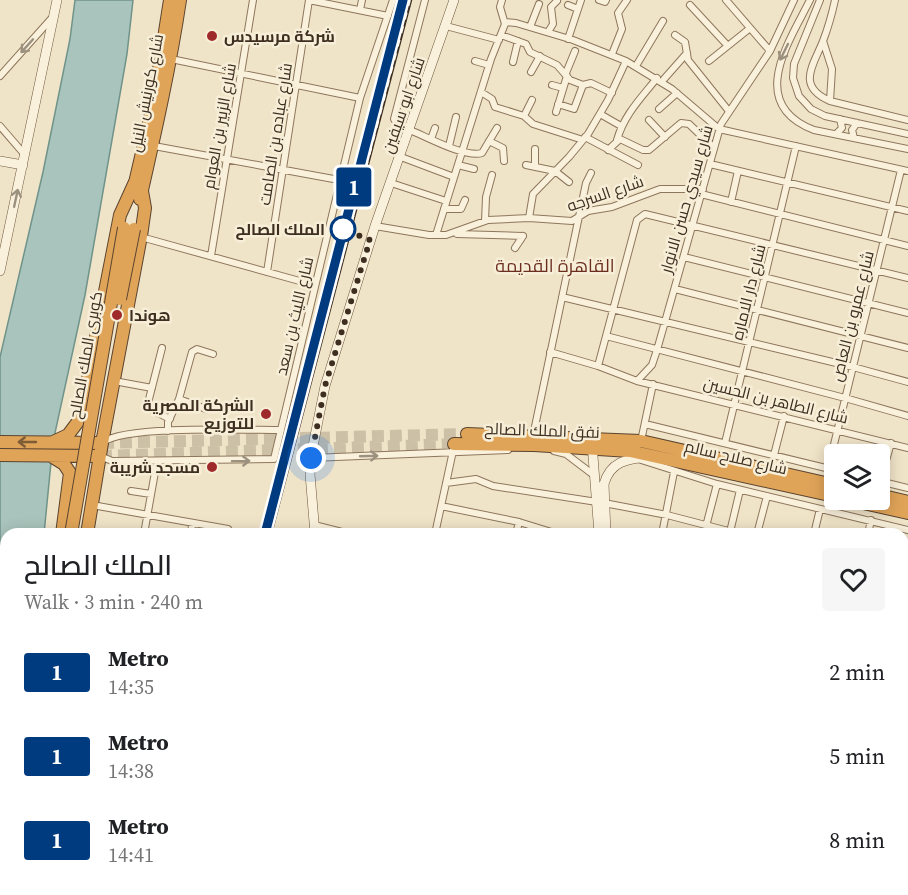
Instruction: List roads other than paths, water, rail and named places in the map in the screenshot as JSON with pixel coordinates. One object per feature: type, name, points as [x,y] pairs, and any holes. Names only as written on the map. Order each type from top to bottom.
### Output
[{"type":"highway","name":"شارع كورنيش النيل","points":[[139,186],[170,0]]},
{"type":"highway","name":"شارع كورنيش النيل","points":[[139,186],[154,146],[180,0]]},
{"type":"highway","points":[[88,528],[110,394],[141,236],[145,208],[139,186]]},
{"type":"highway","points":[[69,438],[80,419],[120,215],[139,186]]},
{"type":"highway","name":"كوبرى الملك الصالح","points":[[72,528],[124,228],[139,186]]},
{"type":"highway","name":"كوبرى الملك الصالح","points":[[81,528],[139,186]]},
{"type":"highway","points":[[85,391],[110,394]]},
{"type":"highway","name":"نفق الملك الصالح","points":[[467,434],[533,444]]},
{"type":"highway","points":[[0,442],[53,442],[69,438],[101,449]]},
{"type":"highway","name":"نفق الملك الصالح","points":[[453,448],[592,443],[635,448]]},
{"type":"highway","name":"شارع صلاح سالم","points":[[635,448],[658,456],[824,494]]},
{"type":"highway","name":"شارع صلاح سالم","points":[[635,448],[824,483]]},
{"type":"highway","points":[[0,455],[55,459],[101,449]]},
{"type":"highway","points":[[55,459],[68,468],[70,473],[63,528]]},
{"type":"highway","points":[[67,500],[80,497],[91,505]]},
{"type":"highway","points":[[890,498],[908,502]]},
{"type":"highway","points":[[890,509],[908,513]]},
{"type":"street","points":[[0,272],[57,0]]},
{"type":"street","name":"شارع الزبير بن العوام","points":[[211,256],[253,0]]},
{"type":"street","points":[[309,0],[334,2],[388,16]]},
{"type":"street","name":"شارع عباده بن الصامت","points":[[267,272],[309,0]]},
{"type":"street","points":[[360,10],[362,0]]},
{"type":"street","name":"شارع الليث بن سعد","points":[[157,462],[274,459],[360,98],[393,0]]},
{"type":"street","points":[[425,0],[394,119],[398,125],[462,152],[479,154],[497,128]]},
{"type":"street","name":"شارع ابو سيفين","points":[[315,528],[310,490],[311,458],[325,386],[375,226],[454,0]]},
{"type":"street","points":[[436,235],[489,65],[505,22],[500,7],[502,0]]},
{"type":"street","points":[[568,39],[581,0]]},
{"type":"street","points":[[612,54],[622,28],[618,13],[627,0]]},
{"type":"street","points":[[726,0],[748,29],[770,51]]},
{"type":"street","name":"شارع سيدي حسن الانوار","points":[[637,381],[652,365],[657,350],[719,129],[728,110],[770,51],[794,0]]},
{"type":"street","points":[[810,0],[781,57],[777,71],[777,86],[784,108],[794,119],[807,127],[908,149]]},
{"type":"street","points":[[820,0],[794,64],[793,78],[796,91],[816,112],[908,135]]},
{"type":"street","points":[[835,0],[823,41],[811,64],[809,75],[814,89],[830,101],[908,120]]},
{"type":"street","points":[[548,32],[553,24],[551,7],[556,1]]},
{"type":"street","points":[[530,27],[539,4]]},
{"type":"street","points":[[568,5],[578,9]]},
{"type":"street","points":[[690,5],[727,45]]},
{"type":"street","points":[[0,76],[54,16]]},
{"type":"street","points":[[636,66],[663,21]]},
{"type":"street","points":[[505,22],[548,32],[612,54],[661,79],[719,129],[905,170]]},
{"type":"street","points":[[446,26],[518,41],[526,45],[530,52],[557,65],[570,80],[584,85]]},
{"type":"street","points":[[709,61],[748,29]]},
{"type":"street","points":[[675,35],[685,42],[688,60],[728,110]]},
{"type":"street","points":[[513,62],[518,41]]},
{"type":"street","points":[[823,41],[832,69],[830,101]]},
{"type":"street","points":[[556,112],[575,51]]},
{"type":"street","points":[[608,150],[617,140],[628,114],[687,53]]},
{"type":"street","points":[[531,72],[540,56]]},
{"type":"street","points":[[171,59],[360,98]]},
{"type":"street","points":[[475,61],[489,65]]},
{"type":"street","points":[[529,219],[533,194],[584,139],[612,93],[626,61]]},
{"type":"street","points":[[558,104],[574,110],[584,85],[592,81],[612,93]]},
{"type":"street","points":[[552,85],[563,88]]},
{"type":"street","points":[[481,92],[492,99],[495,107],[524,116],[533,124],[584,139],[638,165]]},
{"type":"street","points":[[659,109],[677,93]]},
{"type":"street","points":[[524,116],[532,100]]},
{"type":"street","points":[[600,114],[621,126]]},
{"type":"street","points":[[449,146],[456,117]]},
{"type":"street","points":[[892,131],[895,117]]},
{"type":"street","points":[[836,134],[842,128],[840,119]]},
{"type":"street","points":[[649,120],[665,137]]},
{"type":"street","points":[[617,140],[624,140],[647,151],[684,123],[689,124],[714,148]]},
{"type":"street","points":[[854,138],[852,130],[857,123]]},
{"type":"street","points":[[0,126],[24,160]]},
{"type":"street","points":[[431,139],[435,128]]},
{"type":"street","points":[[489,141],[503,148],[504,161]]},
{"type":"street","points":[[154,146],[339,180]]},
{"type":"street","name":"شارع دار الاماره","points":[[725,443],[796,147]]},
{"type":"street","points":[[535,150],[535,167]]},
{"type":"street","points":[[400,157],[454,177]]},
{"type":"street","points":[[0,162],[24,160]]},
{"type":"street","points":[[710,164],[908,211]]},
{"type":"street","points":[[458,165],[474,170]]},
{"type":"street","points":[[526,165],[555,171],[570,182]]},
{"type":"street","name":"شارع عمرو بن العاص","points":[[835,444],[892,207],[905,170]]},
{"type":"street","points":[[731,202],[738,171]]},
{"type":"street","points":[[591,173],[586,183],[533,444],[566,454],[595,476]]},
{"type":"street","points":[[485,221],[486,197],[492,175]]},
{"type":"street","points":[[391,183],[447,201]]},
{"type":"street","name":"شارع السرجه","points":[[375,226],[436,235],[453,234],[485,221],[529,219],[572,221],[588,211],[612,207],[660,189],[702,191],[731,202],[908,246]]},
{"type":"street","points":[[444,209],[461,209],[465,200]]},
{"type":"street","points":[[598,366],[639,217],[645,214],[908,278]]},
{"type":"street","points":[[453,234],[523,236],[515,248]]},
{"type":"street","points":[[141,236],[315,285]]},
{"type":"street","points":[[684,257],[908,313]]},
{"type":"street","points":[[675,289],[908,348]]},
{"type":"street","points":[[562,297],[908,382]]},
{"type":"street","points":[[606,336],[908,416]]},
{"type":"street","points":[[162,348],[149,407],[170,419]]},
{"type":"street","points":[[168,431],[193,351],[197,349],[213,354]]},
{"type":"street","name":"شارع الطاهر بن الحسين","points":[[550,352],[598,366],[637,381],[908,448]]},
{"type":"street","points":[[113,380],[152,388]]},
{"type":"street","points":[[599,528],[604,484],[610,471],[635,448],[645,424],[652,384]]},
{"type":"street","points":[[179,399],[206,409]]},
{"type":"street","points":[[774,455],[784,416]]},
{"type":"street","points":[[645,424],[824,467]]},
{"type":"street","points":[[145,528],[157,462],[112,461],[101,449],[117,435],[168,431],[281,430]]},
{"type":"street","points":[[592,443],[595,476],[605,528]]},
{"type":"street","points":[[311,458],[453,448],[436,528]]},
{"type":"street","points":[[635,448],[674,472],[901,528]]},
{"type":"street","points":[[664,528],[674,472]]},
{"type":"street","points":[[446,483],[476,479],[494,486],[601,502],[667,515],[715,528]]},
{"type":"street","points":[[705,528],[717,484]]},
{"type":"street","points":[[890,484],[908,488]]},
{"type":"street","points":[[732,528],[740,490]]},
{"type":"street","points":[[131,491],[151,494]]},
{"type":"street","points":[[758,528],[766,496]]},
{"type":"street","points":[[91,505],[221,528]]},
{"type":"street","points":[[441,506],[538,528]]},
{"type":"street","points":[[815,528],[820,509]]},
{"type":"street","points":[[869,528],[871,520]]},
{"type":"street","points":[[518,528],[519,522]]},
{"type":"street","points":[[191,528],[192,524]]},
{"type":"water","points":[[75,0],[133,0],[127,54],[85,295],[53,442],[45,528],[0,528],[0,357],[43,172],[70,39]]},
{"type":"tunnel","points":[[102,443],[467,434]]},
{"type":"tunnel","points":[[100,456],[454,444]]},
{"type":"railway","points":[[272,528],[410,0]]},
{"type":"metro line","name":"1","points":[[267,528],[403,0]]},
{"type":"place","name":"شركة مرسيدس","points":[[212,36]]},
{"type":"place","name":"الملك الصالح","points":[[343,229]]},
{"type":"place","name":"هوندا","points":[[117,315]]},
{"type":"place","name":"الشركة المصرية للتوزيع","points":[[266,414]]},
{"type":"place","name":"مسجد شريبة","points":[[212,467]]},
{"type":"district","name":"القاهرة القديمة","points":[[555,265]]}]
